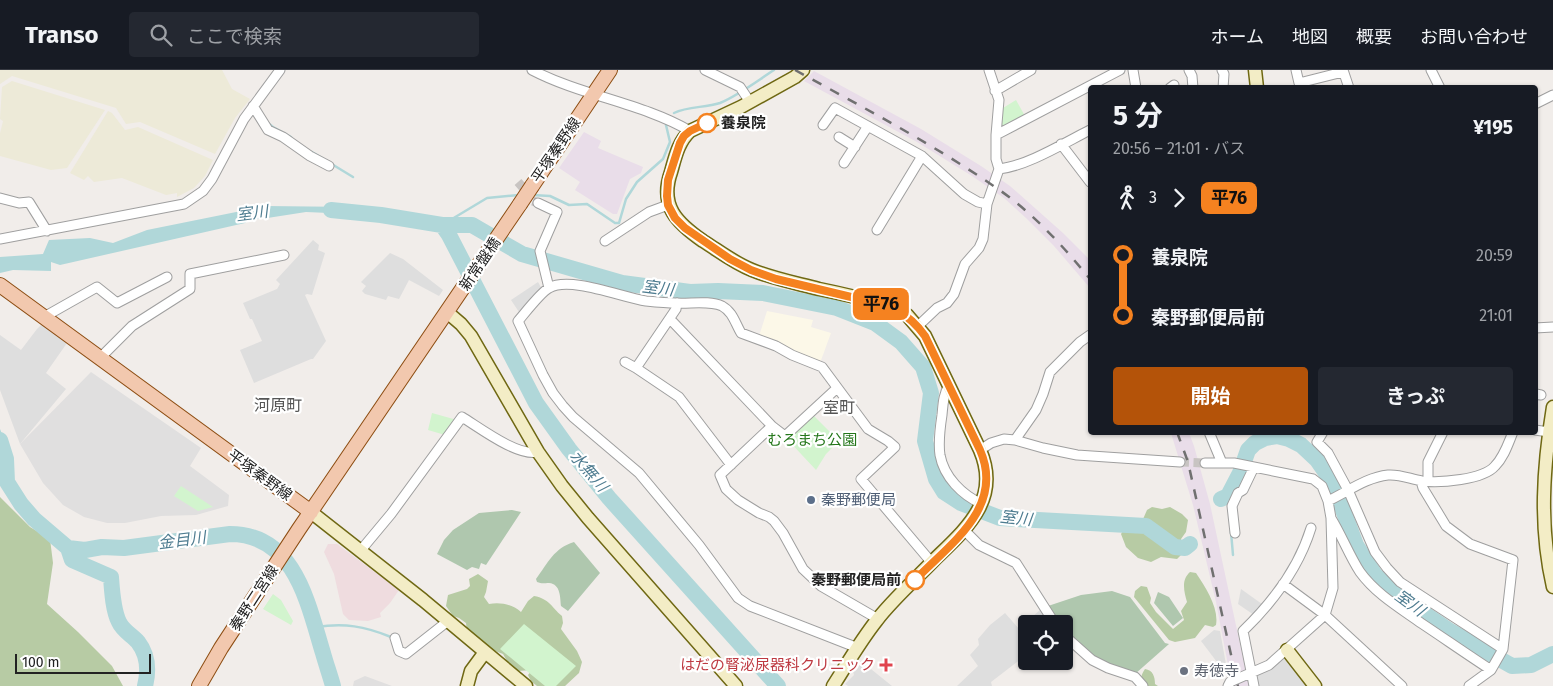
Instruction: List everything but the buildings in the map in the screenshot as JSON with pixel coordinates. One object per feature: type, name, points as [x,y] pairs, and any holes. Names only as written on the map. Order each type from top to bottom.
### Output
[{"type":"main road","name":"平塚秦野線","points":[[503,230],[610,70]]},
{"type":"main road","name":"新常盤橋","points":[[447,312],[503,230]]},
{"type":"main road","name":"平塚秦野線","points":[[0,285],[311,512]]},
{"type":"main road","points":[[311,512],[447,312]]},
{"type":"main road","name":"秦野二宮線","points":[[199,686],[266,578],[311,512]]},
{"type":"street","points":[[0,239],[184,204],[195,198],[212,179],[253,106],[280,70]]},
{"type":"street","points":[[532,70],[559,83],[672,121],[690,131]]},
{"type":"street","points":[[705,70],[745,94]]},
{"type":"street","points":[[803,70],[795,77],[745,94],[690,131],[680,143],[668,180],[668,205],[675,218],[685,228],[730,259],[751,270],[776,279],[893,307],[907,315],[925,336],[984,458],[987,473],[986,488],[981,505],[969,525],[878,619],[833,686]]},
{"type":"street","points":[[918,326],[954,294],[965,264],[979,248],[983,239],[987,204],[999,169],[996,159],[996,135],[999,100],[989,70]]},
{"type":"street","points":[[995,91],[1031,70]]},
{"type":"street","points":[[1091,85],[1120,70]]},
{"type":"street","points":[[1133,70],[1136,85]]},
{"type":"street","points":[[1189,70],[1193,85]]},
{"type":"street","points":[[1222,70],[1224,74],[1223,85]]},
{"type":"street","points":[[1255,70],[1257,85]]},
{"type":"street","points":[[1296,70],[1299,83],[1343,71],[1348,85]]},
{"type":"street","points":[[1432,70],[1439,85]]},
{"type":"street","points":[[996,135],[1088,87]]},
{"type":"street","points":[[1538,102],[1553,95]]},
{"type":"street","points":[[253,106],[268,130],[328,166]]},
{"type":"street","points":[[823,125],[835,108],[922,156],[964,194],[978,202],[987,204]]},
{"type":"street","points":[[844,163],[868,126]]},
{"type":"street","points":[[999,169],[1008,168],[1029,160],[1088,131]]},
{"type":"street","points":[[839,137],[854,147]]},
{"type":"street","points":[[1061,144],[1088,179]]},
{"type":"street","points":[[877,230],[922,156]]},
{"type":"street","points":[[0,198],[20,204],[29,202],[47,231]]},
{"type":"street","points":[[538,203],[557,212],[540,251],[549,288]]},
{"type":"street","points":[[605,240],[649,212],[668,205]]},
{"type":"street","points":[[100,358],[132,326],[190,289],[190,274],[284,255]]},
{"type":"street","points":[[44,318],[97,287],[117,303],[167,277]]},
{"type":"street","points":[[858,648],[750,606],[738,598],[699,545],[639,473],[573,417],[563,406],[543,375],[518,321],[549,288],[566,283],[578,284],[647,301],[712,303],[720,305],[733,316],[741,333],[776,346],[792,355],[822,367],[836,389],[868,429],[895,447],[861,479],[932,563]]},
{"type":"street","points":[[636,368],[670,319],[677,303]]},
{"type":"street","points":[[447,312],[471,336],[538,452],[588,518],[736,686]]},
{"type":"street","points":[[670,319],[772,426],[785,436],[836,389]]},
{"type":"street","points":[[1538,328],[1553,327]]},
{"type":"street","points":[[1015,440],[1036,410],[1050,372],[1088,336]]},
{"type":"street","points":[[625,362],[679,397],[731,465]]},
{"type":"street","points":[[949,385],[944,393],[940,455],[959,490],[981,505]]},
{"type":"street","points":[[1553,406],[1546,453],[1543,502],[1553,587]]},
{"type":"street","points":[[361,550],[391,514],[462,418],[514,449],[533,453],[538,452]]},
{"type":"street","points":[[772,426],[720,475],[726,489],[738,500],[774,521],[803,569],[821,586],[878,619]]},
{"type":"street","points":[[1538,430],[1549,432]]},
{"type":"street","points":[[1210,435],[1222,463]]},
{"type":"street","points":[[1321,435],[1317,442],[1328,453],[1375,552],[1387,568],[1400,582],[1502,651]]},
{"type":"street","points":[[1442,435],[1428,462],[1423,488],[1446,526],[1470,544],[1513,560],[1502,651],[1492,669],[1469,686]]},
{"type":"street","points":[[1328,501],[1370,480],[1386,475],[1424,481],[1446,481],[1490,472],[1502,456],[1512,435]]},
{"type":"street","points":[[980,450],[998,440],[1015,440],[1043,448],[1077,454],[1180,462]]},
{"type":"street","points":[[1205,463],[1234,463],[1313,479],[1322,486],[1328,501],[1331,518],[1333,588],[1325,615],[1269,665],[1230,682],[1228,686]]},
{"type":"street","points":[[1235,533],[1232,506],[1238,492],[1243,490],[1252,467]]},
{"type":"street","points":[[311,512],[361,550],[526,686]]},
{"type":"street","points":[[1331,518],[1342,536],[1352,559],[1375,590],[1492,669]]},
{"type":"street","points":[[969,525],[979,545],[1016,563],[1049,615]]},
{"type":"street","points":[[1254,686],[1243,631],[1283,584],[1306,543],[1311,528]]},
{"type":"street","points":[[1283,584],[1325,615],[1402,686]]},
{"type":"street","points":[[394,638],[400,651],[406,654],[448,621]]},
{"type":"street","points":[[1073,643],[1092,660],[1134,677],[1144,686]]},
{"type":"street","points":[[1287,650],[1315,686]]},
{"type":"street","points":[[467,686],[471,671],[485,652]]},
{"type":"shaded area","points":[[0,70],[222,70],[232,89],[250,99],[235,118],[215,154],[140,122],[126,124],[116,108],[12,76],[0,84]]},
{"type":"shaded area","points":[[814,71],[921,129],[1010,186],[1088,258],[1088,286],[1054,246],[1004,198],[917,142],[804,81]]},
{"type":"shaded area","points":[[12,81],[105,110],[67,168],[51,170],[0,156],[0,133],[3,121],[0,119],[2,87]]},
{"type":"shaded area","points":[[108,111],[112,113],[125,130],[138,127],[213,160],[205,176],[194,188],[177,197],[177,193],[166,195],[122,178],[94,182],[88,176],[84,180],[70,173]]},
{"type":"shaded area","points":[[584,132],[601,141],[598,148],[643,167],[641,173],[630,179],[617,214],[613,214],[575,190],[580,182],[559,168]]},
{"type":"shaded area","points":[[313,240],[319,245],[318,250],[325,253],[312,295],[305,295],[326,341],[313,359],[254,383],[240,350],[262,341],[243,303],[277,289],[280,284],[276,280]]},
{"type":"shaded area","points":[[390,253],[403,259],[443,290],[439,296],[409,280],[399,299],[388,296],[386,300],[365,294],[362,291],[366,286],[361,282]]},
{"type":"shaded area","points":[[538,282],[542,289],[534,300],[519,312],[511,300]]},
{"type":"shaded area","points":[[767,311],[813,320],[811,327],[831,333],[820,363],[759,336]]},
{"type":"shaded area","points":[[42,324],[67,343],[46,373],[66,389],[20,444],[0,390],[0,335],[21,350]]},
{"type":"shaded area","points":[[91,372],[201,448],[190,466],[229,495],[228,506],[196,515],[161,516],[125,523],[107,523],[84,517],[63,505],[43,483],[20,444]]},
{"type":"shaded area","points":[[1172,435],[1190,435],[1194,446],[1210,504],[1249,686],[1232,686],[1216,602],[1193,505]]},
{"type":"shaded area","points":[[328,544],[337,544],[399,590],[380,613],[381,617],[368,621],[349,620],[343,614],[334,574],[324,552]]},
{"type":"shaded area","points":[[1241,589],[1262,604],[1254,615],[1238,604]]},
{"type":"shaded area","points":[[1041,609],[1045,615],[1034,615]]},
{"type":"shaded area","points":[[1005,613],[1018,628],[1018,661],[991,682],[992,686],[957,686],[978,666],[970,655],[979,645],[978,639],[990,625]]},
{"type":"shaded area","points":[[1214,630],[1220,631],[1227,670],[1223,670],[1201,641]]},
{"type":"shaded area","points":[[1282,658],[1286,659],[1306,686],[1257,686],[1257,675]]},
{"type":"shaded area","points":[[861,661],[892,686],[848,686],[845,684],[854,675],[853,671]]},
{"type":"shaded area","points":[[365,676],[392,686],[353,686],[354,681]]},
{"type":"green space","points":[[1016,100],[1025,116],[1005,127],[1000,125],[1003,108]]},
{"type":"green space","points":[[432,413],[457,420],[445,435],[428,430]]},
{"type":"green space","name":"むろまち公園","points":[[813,415],[839,441],[826,454],[816,470],[787,439]]},
{"type":"green space","points":[[181,486],[213,507],[198,511],[174,496]]},
{"type":"green space","points":[[0,497],[30,527],[50,539],[53,563],[47,604],[112,666],[123,686],[0,686]]},
{"type":"green space","points":[[1152,507],[1162,509],[1170,507],[1188,520],[1186,532],[1181,539],[1182,554],[1177,559],[1161,557],[1151,562],[1138,558],[1126,547],[1121,534],[1126,526],[1140,526],[1147,510]]},
{"type":"green space","points":[[512,510],[521,512],[486,565],[481,563],[479,569],[472,567],[467,570],[437,554],[444,540],[453,530],[479,513]]},
{"type":"green space","points":[[574,542],[600,573],[568,611],[561,606],[556,586],[549,583],[539,583],[536,579],[556,552]]},
{"type":"green space","points":[[1190,572],[1196,573],[1211,598],[1216,612],[1216,625],[1213,627],[1205,625],[1195,638],[1175,642],[1169,640],[1134,597],[1135,591],[1141,586],[1147,587],[1151,598],[1150,603],[1173,629],[1184,620],[1181,611],[1187,602],[1184,582]]},
{"type":"green space","points":[[478,574],[488,581],[484,597],[489,604],[506,604],[521,612],[528,601],[534,596],[547,601],[562,616],[563,623],[561,629],[577,651],[582,662],[579,673],[565,686],[537,686],[528,675],[532,670],[518,671],[507,661],[503,654],[490,649],[467,631],[466,623],[453,616],[446,606],[448,595],[467,589],[470,586],[469,579]]},
{"type":"green space","points":[[1112,591],[1130,597],[1165,643],[1169,644],[1135,674],[1097,660],[1073,638],[1073,615],[1054,615],[1048,606],[1081,595]]},
{"type":"green space","points":[[1158,592],[1169,597],[1183,618],[1173,626],[1154,603]]},
{"type":"green space","points":[[273,594],[281,600],[293,621],[291,625],[263,609]]},
{"type":"green space","points":[[524,624],[576,666],[556,686],[545,686],[500,649]]},
{"type":"green space","points":[[1145,669],[1152,672],[1155,684],[1158,686],[1146,686],[1144,684],[1141,678]]},
{"type":"water","points":[[266,206],[354,207],[352,214],[306,212],[261,219],[251,218],[245,223],[60,265],[51,262],[51,271],[13,270],[0,273],[0,257],[43,254],[49,240],[90,238],[113,243],[147,230]]},
{"type":"water","points":[[0,429],[11,457],[8,467],[0,453]]},
{"type":"waterway","points":[[674,113],[727,100],[774,70]]},
{"type":"waterway","points":[[268,123],[291,137]]},
{"type":"waterway","points":[[532,195],[550,196],[569,205],[587,204],[615,223],[619,223],[626,199],[637,182],[663,159],[670,142],[666,125]]},
{"type":"waterway","points":[[312,152],[353,177]]},
{"type":"waterway","points":[[442,225],[487,198],[519,195]]},
{"type":"waterway","name":"室川","points":[[331,210],[381,215],[442,225],[472,225],[522,254],[622,283],[690,292],[763,293],[837,308],[875,323],[901,342],[923,367],[931,393],[925,441],[936,479],[944,492],[961,503],[1000,518],[1146,526],[1175,547],[1185,548],[1190,544]]},
{"type":"waterway","name":"水無川","points":[[442,225],[449,235],[536,403],[569,449],[609,498],[778,686]]},
{"type":"waterway","name":"室川","points":[[1221,499],[1228,496],[1240,473],[1248,450],[1255,443],[1265,438],[1277,436],[1289,439],[1301,445],[1317,460],[1333,483],[1356,545],[1375,575],[1397,595],[1450,631],[1512,666],[1531,665],[1553,654]]},
{"type":"waterway","name":"金目川","points":[[0,440],[6,459],[7,482],[21,504],[34,519],[68,548],[85,550],[102,547],[124,548],[230,534],[252,537],[270,546],[284,559],[295,575],[304,594],[333,686]]},
{"type":"waterway","points":[[1228,496],[1229,506]]},
{"type":"waterway","points":[[1231,532],[1233,555]]},
{"type":"waterway","points":[[68,548],[72,560],[111,577],[114,606],[119,622],[138,642],[146,657],[147,674],[145,686]]},
{"type":"waterway","points":[[316,627],[354,626],[391,637]]},
{"type":"tunnel","points":[[518,182],[525,190],[525,198],[538,203]]},
{"type":"tunnel","points":[[1180,462],[1205,463]]},
{"type":"railway","points":[[795,70],[923,142],[1011,198],[1047,231],[1088,277]]},
{"type":"railway","points":[[1178,435],[1188,462],[1238,686]]},
{"type":"bus line","name":"平76","points":[[707,123],[690,131],[680,143],[667,188],[668,205],[675,218],[685,228],[730,259],[751,270],[776,279],[893,307],[907,315],[925,336],[984,458],[987,473],[985,496],[973,521],[915,580]]},
{"type":"place","name":"養泉院","points":[[707,123]]},
{"type":"place","name":"秦野郵便局","points":[[811,500]]},
{"type":"place","name":"秦野郵便局前","points":[[915,580]]},
{"type":"place","name":"はだの腎泌尿器科クリニック","points":[[886,665]]},
{"type":"place","name":"寿徳寺","points":[[1184,671]]},
{"type":"district","name":"河原町","points":[[278,405]]},
{"type":"district","name":"室町","points":[[839,407]]}]
